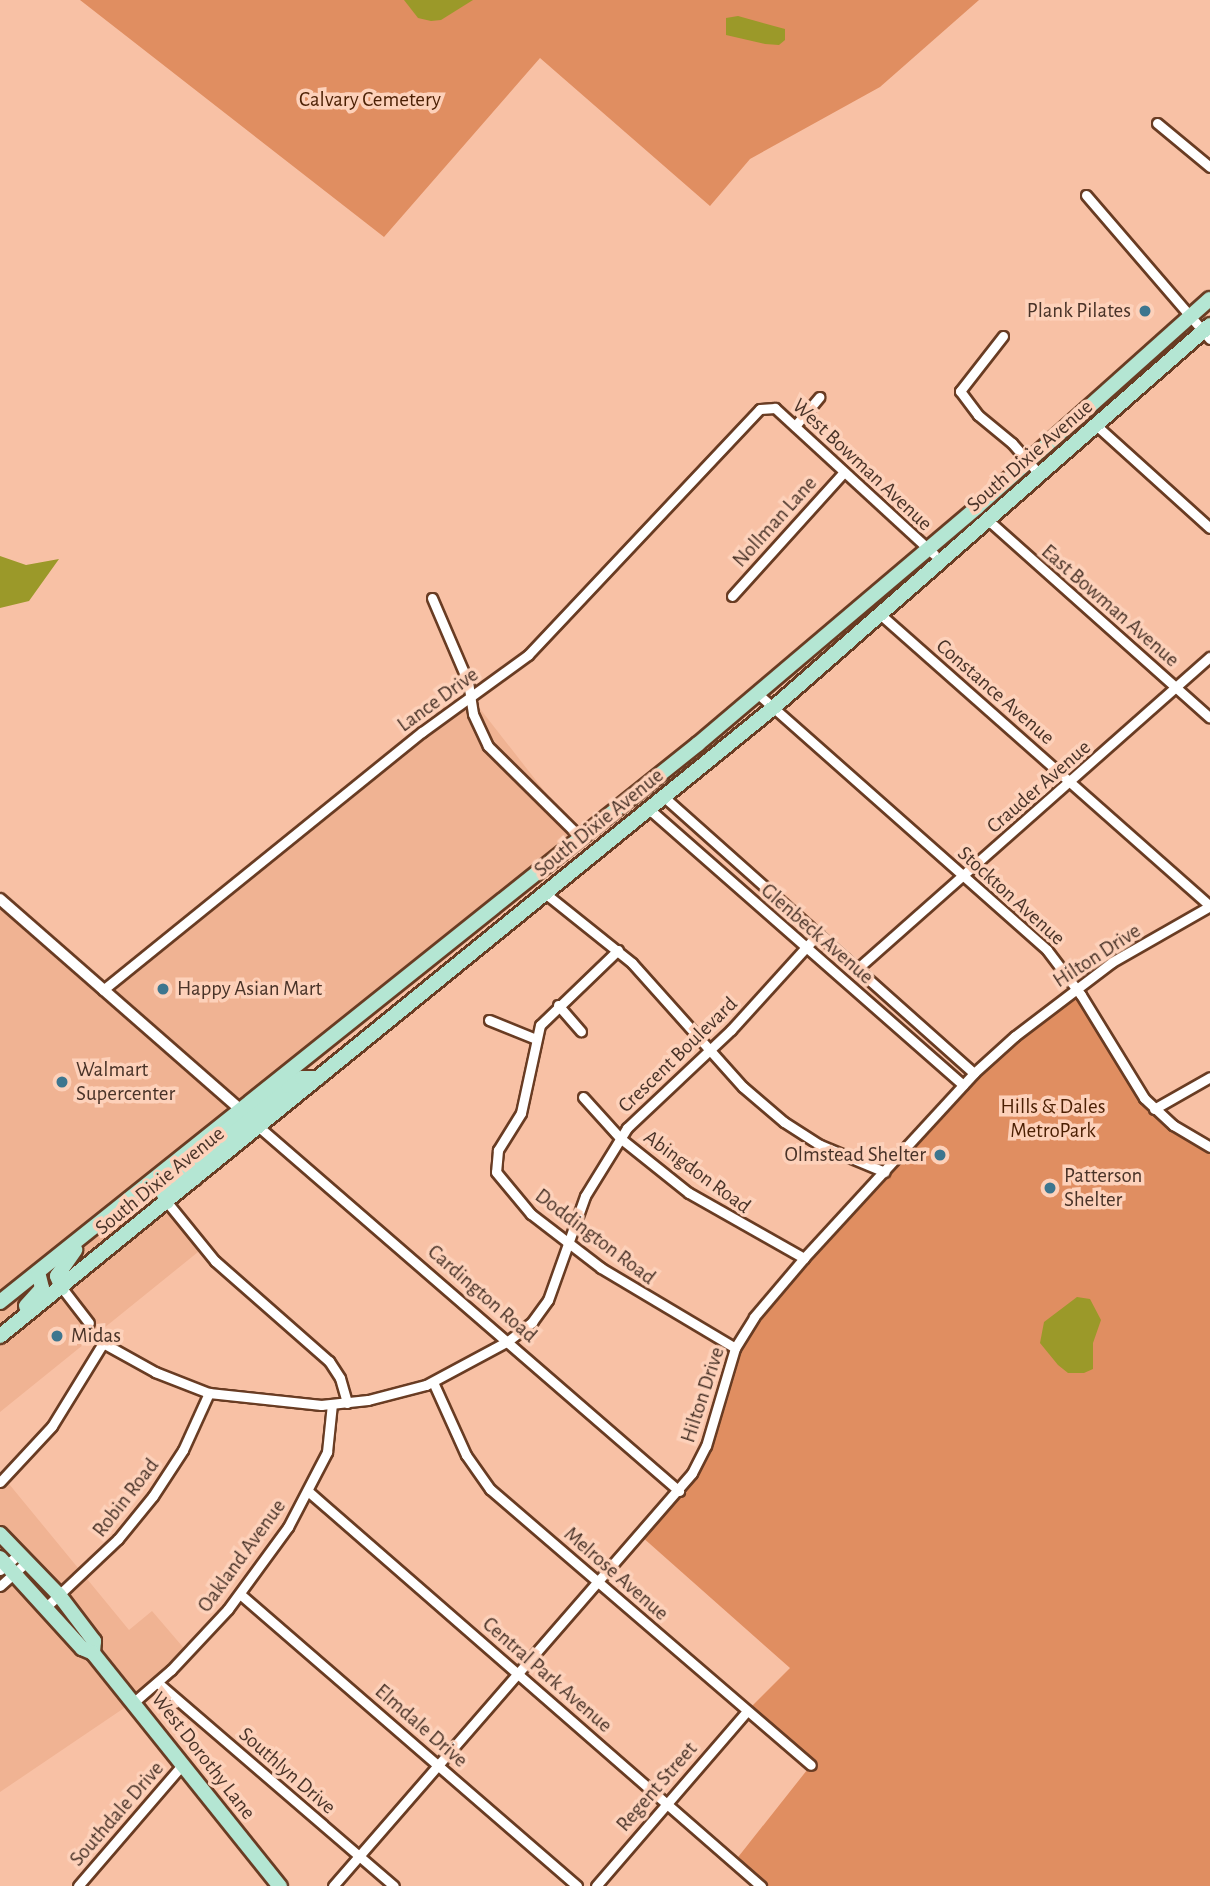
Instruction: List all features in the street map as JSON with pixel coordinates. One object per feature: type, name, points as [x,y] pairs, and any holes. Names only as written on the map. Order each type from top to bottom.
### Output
[{"type":"main road","name":"South Dixie Avenue","points":[[0,1333],[62,1288],[167,1202],[194,1179],[250,1118],[581,838],[931,552],[1027,461],[1210,299]]},
{"type":"main road","name":"South Dixie Avenue","points":[[0,1302],[195,1149],[318,1078],[773,708],[1208,332]]},
{"type":"main road","points":[[898,601],[931,552],[970,524],[992,516]]},
{"type":"main road","points":[[125,1205],[141,1200],[167,1202],[163,1192],[186,1171],[195,1149]]},
{"type":"main road","points":[[62,1288],[57,1276],[86,1234]]},
{"type":"main road","points":[[0,1333],[38,1295],[43,1281],[38,1272]]},
{"type":"main road","name":"West Dorothy Lane","points":[[0,1534],[59,1595],[94,1641],[93,1653]]},
{"type":"main road","name":"West Dorothy Lane","points":[[6,1566],[46,1606],[82,1648],[93,1653],[280,1886]]},
{"type":"street","points":[[1157,123],[1210,167]]},
{"type":"street","points":[[1086,195],[1208,332]]},
{"type":"street","points":[[1003,336],[960,391],[1040,475]]},
{"type":"street","points":[[795,426],[819,397]]},
{"type":"street","name":"West Bowman Avenue","points":[[765,407],[775,408],[931,552]]},
{"type":"street","name":"Lance Drive","points":[[103,990],[470,696],[542,642],[765,407]]},
{"type":"street","points":[[1097,426],[1210,528]]},
{"type":"street","name":"Nollman Lane","points":[[732,596],[845,472]]},
{"type":"street","name":"East Bowman Avenue","points":[[992,516],[1210,718]]},
{"type":"street","points":[[432,598],[470,696],[476,724],[488,746],[581,838]]},
{"type":"street","name":"Constance Avenue","points":[[882,615],[1210,906]]},
{"type":"street","name":"Crauder Avenue","points":[[857,969],[1210,657]]},
{"type":"street","name":"Stockton Avenue","points":[[758,694],[1047,950],[1077,989],[1125,1069],[1154,1109],[1210,1147]]},
{"type":"street","name":"Glenbeck Avenue","points":[[664,797],[974,1073]]},
{"type":"street","name":"Glenbeck Avenue","points":[[649,810],[963,1085]]},
{"type":"street","points":[[546,894],[618,950],[710,1051],[784,1122],[820,1145],[884,1172]]},
{"type":"street","name":"Cardington Road","points":[[0,899],[679,1491]]},
{"type":"street","name":"Hilton Drive","points":[[333,1886],[441,1766],[679,1491],[706,1446],[735,1348],[760,1309],[804,1258],[974,1073],[1112,962],[1210,906]]},
{"type":"street","name":"Crescent Boulevard","points":[[0,1482],[52,1426],[98,1346],[107,1344],[155,1372],[209,1392],[244,1400],[332,1404],[347,1403],[433,1382],[508,1341],[532,1322],[548,1300],[570,1245],[585,1196],[620,1138],[659,1095],[710,1051],[818,934]]},
{"type":"street","name":"Doddington Road","points":[[618,950],[540,1025],[521,1113],[498,1150],[495,1166],[512,1195],[570,1245],[636,1291],[735,1348]]},
{"type":"street","points":[[558,1005],[581,1031]]},
{"type":"street","points":[[489,1020],[536,1039]]},
{"type":"street","points":[[1154,1109],[1210,1077]]},
{"type":"street","name":"Abingdon Road","points":[[583,1097],[620,1138],[723,1216],[804,1258]]},
{"type":"street","points":[[167,1202],[215,1261],[329,1361],[340,1378],[347,1403]]},
{"type":"street","points":[[62,1288],[89,1323]]},
{"type":"street","name":"Melrose Avenue","points":[[433,1382],[481,1478],[746,1712],[811,1765]]},
{"type":"street","name":"Robin Road","points":[[46,1606],[118,1539],[153,1496],[183,1450],[209,1392]]},
{"type":"street","name":"Oakland Avenue","points":[[134,1702],[158,1683],[240,1594],[309,1492],[327,1452],[332,1404]]},
{"type":"street","name":"Central Park Avenue","points":[[309,1492],[667,1801],[761,1886]]},
{"type":"street","points":[[0,1586],[6,1566],[23,1558]]},
{"type":"street","name":"Elmdale Drive","points":[[240,1594],[577,1886]]},
{"type":"street","name":"Southlyn Drive","points":[[158,1683],[394,1886]]},
{"type":"street","name":"Regent Street","points":[[596,1886],[746,1712]]},
{"type":"street","name":"Southdale Drive","points":[[78,1886],[182,1765]]},
{"type":"shaded area","points":[[404,0],[473,0],[441,20],[431,21],[418,18]]},
{"type":"shaded area","points":[[738,16],[785,29],[785,40],[779,45],[765,44],[726,35],[726,18]]},
{"type":"shaded area","points":[[0,556],[26,565],[59,559],[29,601],[0,608]]},
{"type":"shaded area","points":[[470,696],[581,838],[151,1185],[203,1248],[0,1412],[0,900],[103,990]]},
{"type":"shaded area","points":[[1077,1297],[1090,1299],[1101,1320],[1093,1343],[1093,1369],[1084,1373],[1068,1373],[1040,1343],[1044,1322]]},
{"type":"shaded area","points":[[0,1473],[129,1630],[152,1611],[188,1653],[133,1702],[0,1792]]},
{"type":"green space","name":"Calvary Cemetery","points":[[80,0],[979,0],[880,87],[750,159],[710,206],[540,58],[384,237]]},
{"type":"green space","name":"Hills & Dales MetroPark","points":[[1077,989],[1144,1098],[1210,1147],[1210,1886],[761,1886],[735,1861],[811,1765],[746,1712],[790,1668],[641,1536],[692,1473],[743,1333],[974,1073]]},
{"type":"place","name":"Plank Pilates","points":[[1145,311]]},
{"type":"place","name":"Happy Asian Mart","points":[[163,989]]},
{"type":"place","name":"Walmart Supercenter","points":[[62,1082]]},
{"type":"place","name":"Olmstead Shelter","points":[[940,1155]]},
{"type":"place","name":"Patterson Shelter","points":[[1050,1188]]},
{"type":"place","name":"Midas","points":[[57,1336]]}]
